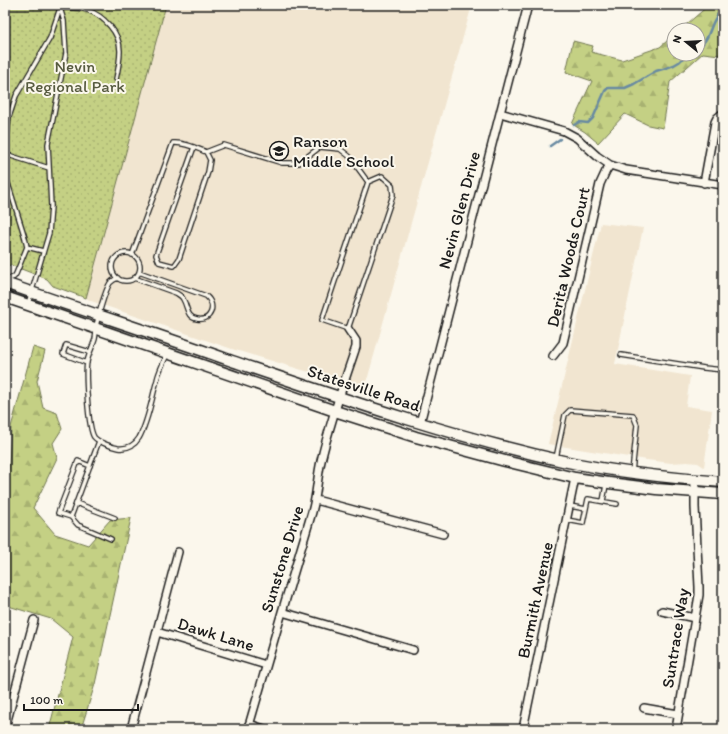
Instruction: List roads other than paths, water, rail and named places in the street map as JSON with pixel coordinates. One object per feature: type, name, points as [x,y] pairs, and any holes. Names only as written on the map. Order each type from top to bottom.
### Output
[{"type":"main road","name":"Statesville Road","points":[[5,283],[339,397],[458,434],[556,459],[632,473],[723,482]]},
{"type":"main road","name":"Statesville Road","points":[[5,297],[335,411],[416,437],[575,478],[607,483],[723,494]]},
{"type":"street","name":"Nevin Glen Drive","points":[[420,423],[528,5]]},
{"type":"street","points":[[500,113],[571,134],[610,165],[626,170],[723,185]]},
{"type":"street","points":[[704,183],[715,122],[723,113]]},
{"type":"street","name":"Derita Woods Court","points":[[553,356],[562,343],[600,184],[610,165]]},
{"type":"street","name":"Sunstone Drive","points":[[248,727],[316,500],[321,463],[339,397],[356,347],[356,341],[348,329]]},
{"type":"street","name":"Burmith Avenue","points":[[523,729],[575,478]]},
{"type":"street","name":"Suntrace Way","points":[[676,729],[699,595],[694,507],[695,479]]},
{"type":"street","points":[[316,500],[443,534]]},
{"type":"street","points":[[131,729],[178,552]]},
{"type":"street","points":[[662,611],[695,618]]},
{"type":"street","points":[[282,612],[413,650]]},
{"type":"street","points":[[5,728],[34,620]]},
{"type":"street","name":"Dawk Lane","points":[[157,632],[266,665]]},
{"type":"street","points":[[644,708],[678,714]]},
{"type":"street","points":[[248,727],[264,729]]},
{"type":"lane","points":[[60,6],[89,11],[102,18],[115,33],[120,50],[116,79]]},
{"type":"lane","points":[[49,168],[5,154],[9,116],[16,96],[50,38],[60,6]]},
{"type":"lane","points":[[28,305],[48,232],[51,206],[48,144],[66,53],[64,21],[60,6]]},
{"type":"lane","points":[[132,255],[173,143],[179,142],[194,147],[206,152],[210,160],[208,172],[179,259],[174,266],[159,262],[156,255],[194,147]]},
{"type":"lane","points":[[206,152],[224,146],[282,163],[299,163],[320,147],[340,149],[349,156],[368,182]]},
{"type":"lane","points":[[5,174],[27,247],[16,274],[14,277],[5,280]]},
{"type":"lane","points":[[382,176],[392,185],[393,195],[348,329],[322,320],[368,182],[382,176]]},
{"type":"lane","points":[[27,247],[43,251]]},
{"type":"lane","points":[[128,254],[132,255],[139,262],[139,272],[134,278],[126,281],[121,280],[113,271],[112,266],[119,256],[128,254]]},
{"type":"lane","points":[[134,278],[176,293],[183,299],[188,313],[198,320],[202,320],[210,313],[212,303],[206,296],[139,272]]},
{"type":"lane","points":[[118,278],[110,283],[99,315],[95,338],[87,363],[86,381],[88,406],[94,437],[99,441],[122,448],[130,446],[136,442],[144,427],[167,353]]},
{"type":"lane","points":[[87,363],[63,354],[66,345],[90,352]]},
{"type":"lane","points":[[621,355],[723,370]]},
{"type":"lane","points":[[556,459],[565,414],[570,410],[633,415],[637,425],[632,473]]},
{"type":"lane","points":[[71,517],[99,441]]},
{"type":"lane","points":[[90,466],[78,461],[58,513],[71,517],[78,525],[111,539]]},
{"type":"lane","points":[[603,501],[607,483]]},
{"type":"lane","points":[[567,520],[583,523],[588,499],[618,504]]},
{"type":"lane","points":[[76,502],[115,518]]},
{"type":"lane","points":[[570,506],[586,509]]},
{"type":"waterway","points":[[706,40],[723,5]]},
{"type":"waterway","points":[[574,125],[579,122],[588,123],[593,118],[605,91],[608,88],[625,88],[656,71],[679,62]]},
{"type":"waterway","points":[[550,146],[560,139]]},
{"type":"place","name":"Ranson Middle School","points":[[279,151]]},
{"type":"park label","name":"Nevin Regional Park","points":[[75,76]]}]
